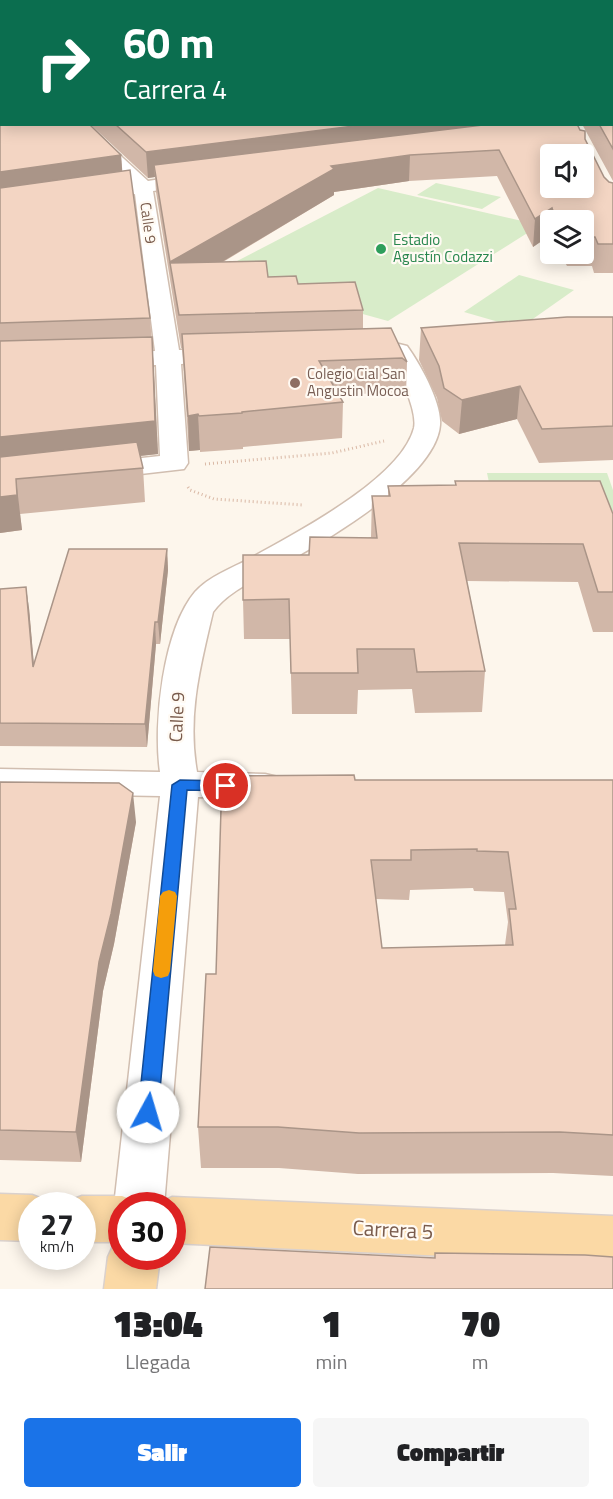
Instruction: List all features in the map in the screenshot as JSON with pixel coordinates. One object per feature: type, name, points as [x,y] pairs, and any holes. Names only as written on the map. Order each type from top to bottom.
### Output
[{"type":"main road","points":[[0,1217],[18,1218]]},
{"type":"main road","name":"Carrera 5","points":[[186,1221],[613,1240]]},
{"type":"main road","points":[[130,1289],[132,1270]]},
{"type":"street","name":"Calle 9","points":[[77,126],[142,186],[168,357],[174,463]]},
{"type":"street","points":[[0,207],[213,177]]},
{"type":"street","points":[[399,351],[419,384],[428,426]]},
{"type":"street","points":[[84,360],[249,355]]},
{"type":"street","name":"Calle 9","points":[[140,1192],[180,785],[174,745],[180,681],[197,612],[208,597],[225,585],[347,514],[401,469],[417,452],[428,426]]},
{"type":"street","points":[[70,474],[174,463]]},
{"type":"street","points":[[0,781],[297,787]]},
{"type":"path","points":[[174,463],[228,465],[366,448],[428,426]]},
{"type":"path","points":[[174,463],[190,490],[214,499],[268,504],[338,506],[347,514]]},
{"type":"green space","points":[[436,183],[501,197],[482,209],[417,195]]},
{"type":"green space","name":"Estadio Agustín Codazzi","points":[[378,188],[540,225],[388,321],[214,273]]},
{"type":"green space","points":[[519,275],[574,290],[520,328],[464,312]]},
{"type":"green space","points":[[487,473],[607,473],[613,490],[613,511],[495,511]]},
{"type":"building","points":[[0,126],[91,126],[121,155],[0,172]]},
{"type":"building","points":[[117,126],[354,126],[146,152]]},
{"type":"building","points":[[475,126],[578,126],[580,130],[585,131],[588,144],[540,144],[540,198],[594,198],[594,157],[604,177],[613,183],[613,244],[598,244],[594,237],[594,210],[553,210],[552,208],[540,210],[540,216],[535,219],[499,150],[410,155],[331,166],[334,169],[170,262],[154,165]]},
{"type":"building","points":[[600,126],[613,126],[613,149]]},
{"type":"building","points":[[130,170],[150,318],[0,323],[0,188]]},
{"type":"building","points":[[266,261],[268,277],[296,276],[298,284],[355,282],[363,310],[179,315],[170,263]]},
{"type":"building","points":[[567,317],[613,317],[613,426],[542,429],[520,386],[462,400],[444,388],[439,366],[421,328]]},
{"type":"building","points":[[391,328],[407,362],[402,358],[319,361],[343,402],[242,413],[188,416],[182,334]]},
{"type":"building","points":[[152,337],[155,421],[0,437],[0,341]]},
{"type":"building","points":[[137,442],[143,468],[16,479],[17,495],[0,497],[0,457]]},
{"type":"building","points":[[455,481],[600,481],[613,514],[613,592],[598,592],[583,544],[459,543],[485,671],[417,672],[414,649],[357,649],[358,673],[291,673],[289,599],[243,600],[243,555],[309,555],[310,537],[377,538],[372,496],[390,496],[388,486],[456,485]]},
{"type":"building","points":[[69,549],[167,549],[158,622],[155,622],[145,724],[0,723],[0,589],[26,587],[33,667]]},
{"type":"building","points":[[354,775],[355,780],[613,780],[613,1135],[560,1132],[359,1133],[278,1127],[198,1127],[206,974],[216,974],[222,776]],"holes":[[[477,849],[477,851],[508,852],[516,909],[509,909],[513,945],[382,948],[371,860],[411,860],[411,850]]]},
{"type":"building","points":[[0,782],[119,783],[133,793],[111,914],[99,962],[76,1132],[0,1130]]},
{"type":"building","points":[[210,1247],[435,1258],[435,1253],[613,1257],[613,1289],[205,1289]]},
{"type":"slow traffic","points":[[161,971],[169,896]]},
{"type":"place","name":"Estadio Agustín Codazzi","points":[[381,249]]},
{"type":"place","name":"Colegio Cial San Angustin Mocoa","points":[[295,383]]},
{"type":"route","points":[[148,1112],[180,785],[226,786]]}]
